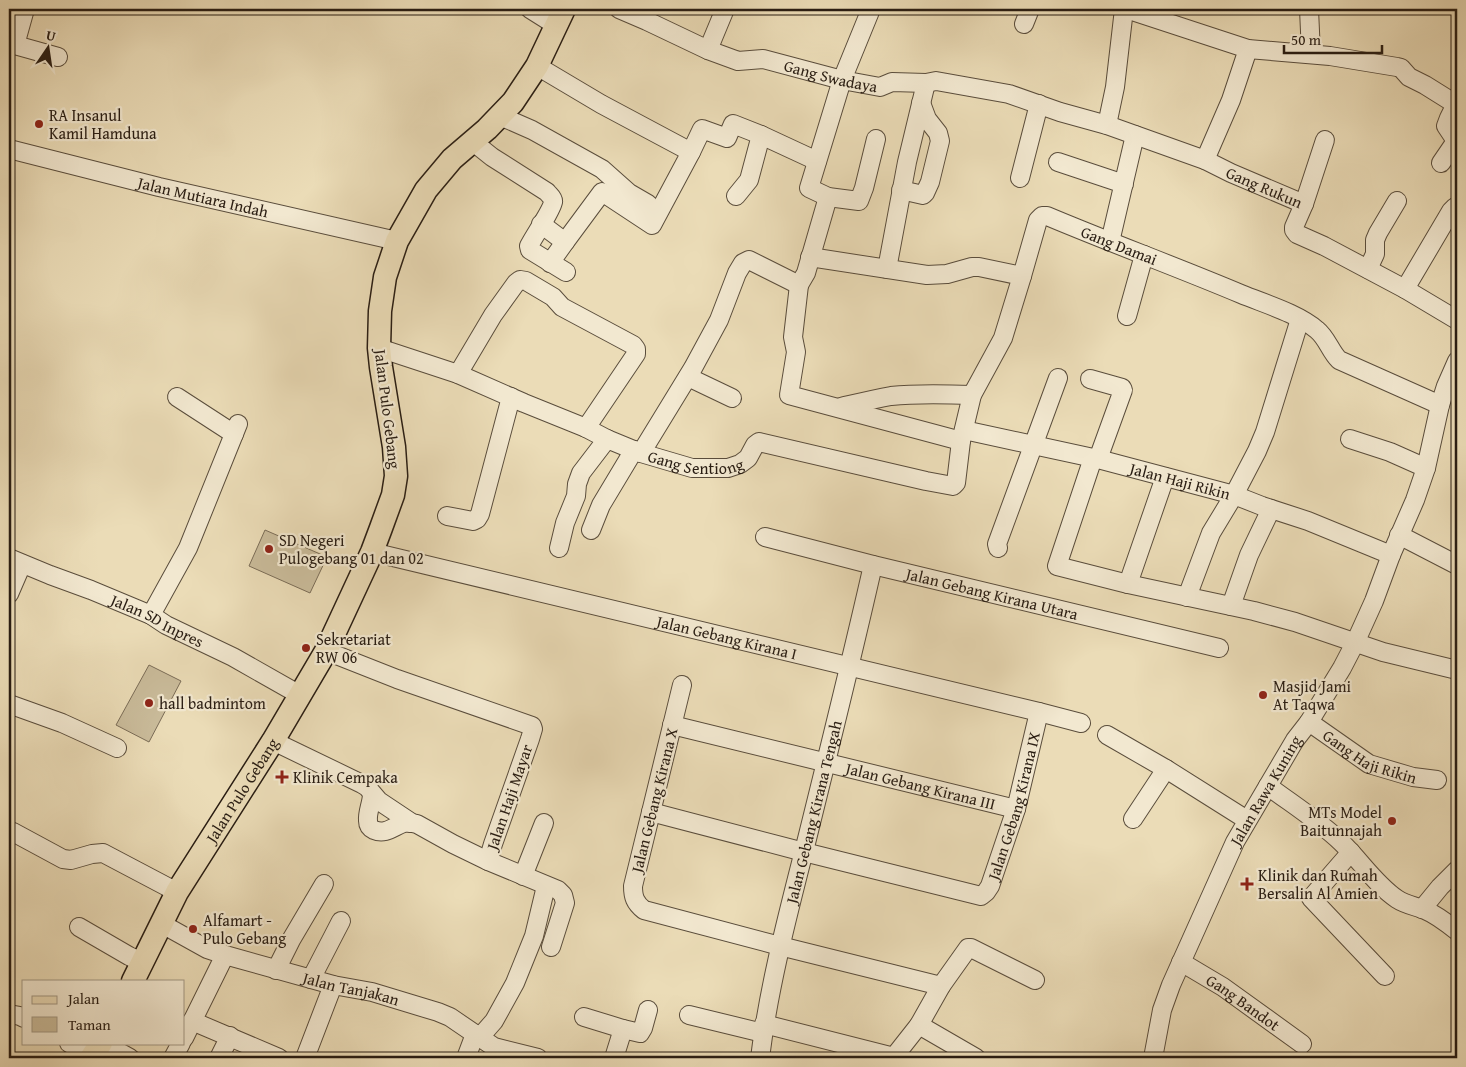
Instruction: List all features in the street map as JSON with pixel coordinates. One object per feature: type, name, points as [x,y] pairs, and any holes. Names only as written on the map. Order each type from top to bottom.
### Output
[{"type":"main road","name":"Jalan Pulo Gebang","points":[[138,971],[177,892],[273,741],[326,651],[372,552],[393,495],[396,476],[394,447],[379,348],[380,311],[385,277],[397,241],[426,190],[452,159],[514,102],[537,66],[560,17]]},
{"type":"street","points":[[25,9],[12,44],[58,57]]},
{"type":"street","points":[[530,9],[560,17]]},
{"type":"street","name":"Gang Swadaya","points":[[619,9],[708,50],[738,61],[763,59],[842,80],[880,87],[892,82],[945,82],[1009,94],[1060,112],[1107,125]]},
{"type":"street","points":[[708,50],[725,9]]},
{"type":"street","points":[[871,9],[842,80],[809,188],[828,197],[859,201],[876,139]]},
{"type":"street","points":[[1107,125],[1115,87],[1125,9],[1248,48],[1311,54],[1397,67],[1409,77],[1426,85],[1457,105],[1448,118],[1446,126],[1456,141],[1441,163]]},
{"type":"street","points":[[1309,9],[1311,54]]},
{"type":"street","points":[[1205,160],[1231,100],[1248,48]]},
{"type":"street","points":[[537,66],[601,104],[691,152]]},
{"type":"street","points":[[887,269],[902,190],[926,83]]},
{"type":"street","points":[[902,190],[923,195],[926,193],[939,148],[940,136],[927,119],[921,103]]},
{"type":"street","points":[[1020,178],[1040,104]]},
{"type":"street","points":[[500,116],[532,130],[602,169],[629,193],[648,204]]},
{"type":"street","points":[[458,374],[493,316],[516,283],[566,242],[602,192],[652,225],[702,129],[727,138],[733,124],[817,161]]},
{"type":"street","name":"Gang Rukun","points":[[1107,125],[1205,160],[1304,204],[1294,227],[1295,233],[1368,269],[1457,320]]},
{"type":"street","points":[[736,196],[749,180],[761,135]]},
{"type":"street","points":[[1110,242],[1136,135]]},
{"type":"street","points":[[1304,204],[1325,140]]},
{"type":"street","points":[[472,141],[492,157],[547,192],[553,198],[553,202],[529,246],[530,250],[566,272]]},
{"type":"street","name":"Jalan Mutiara Indah","points":[[10,153],[397,241]]},
{"type":"street","points":[[1058,162],[1124,184]]},
{"type":"street","points":[[591,530],[601,505],[688,377],[719,320],[737,273],[745,261],[749,260],[799,285],[806,273],[828,197]]},
{"type":"street","points":[[1368,269],[1376,254],[1375,240],[1397,201]]},
{"type":"street","points":[[1405,289],[1452,211],[1457,207]]},
{"type":"street","name":"Gang Damai","points":[[1022,276],[1038,220],[1042,216],[1047,216],[1197,275],[1300,319],[1316,329],[1324,337],[1332,353],[1339,360],[1440,405]]},
{"type":"street","points":[[542,224],[566,242]]},
{"type":"street","points":[[1127,316],[1144,255]]},
{"type":"street","points":[[810,257],[927,275],[947,274],[979,267],[1022,276]]},
{"type":"street","name":"Gang Sentiong","points":[[379,348],[487,385],[607,439],[692,468],[728,468],[744,461],[759,442],[953,486],[956,483],[963,435],[972,396],[1003,338],[1022,276]]},
{"type":"street","points":[[522,280],[553,297],[562,307],[633,345],[636,349],[636,354],[586,428]]},
{"type":"street","name":"Jalan Haji Rikin","points":[[799,285],[793,337],[796,352],[789,395],[837,408],[963,435],[1034,444],[1234,495],[1308,521],[1391,555]]},
{"type":"street","points":[[1187,597],[1211,533],[1254,459],[1265,432],[1300,319]]},
{"type":"street","name":"Jalan Rawa Kuning","points":[[1152,1058],[1162,1010],[1181,962],[1227,859],[1295,740],[1309,722],[1342,668],[1374,601],[1399,535],[1415,500],[1426,468],[1440,405],[1457,361]]},
{"type":"street","points":[[688,377],[732,398]]},
{"type":"street","points":[[998,548],[997,544],[1058,378]]},
{"type":"street","points":[[1090,379],[1122,388],[1123,390],[1057,566],[1128,584],[1254,611],[1295,622],[1408,659],[1457,670]]},
{"type":"street","points":[[837,408],[890,396],[929,394],[972,396]]},
{"type":"street","points":[[151,615],[188,548],[236,429],[177,397]]},
{"type":"street","points":[[446,516],[473,521],[480,514],[511,397]]},
{"type":"street","points":[[559,548],[565,523],[576,496],[578,479],[607,439]]},
{"type":"street","points":[[1350,439],[1390,452],[1426,468]]},
{"type":"street","points":[[1128,584],[1165,477]]},
{"type":"street","points":[[1231,606],[1249,554],[1271,509]]},
{"type":"street","points":[[1399,535],[1457,565]]},
{"type":"street","name":"Jalan Gebang Kirana Utara","points":[[765,537],[873,565],[1219,648]]},
{"type":"street","name":"Jalan Gebang Kirana I","points":[[372,552],[1081,723]]},
{"type":"street","points":[[9,594],[16,561]]},
{"type":"street","name":"Jalan SD Inpres","points":[[16,561],[151,615],[166,625],[233,657],[300,694]]},
{"type":"street","name":"Jalan Gebang Kirana Tengah","points":[[760,1058],[780,946],[850,667],[873,565]]},
{"type":"street","name":"Jalan Haji Mayar","points":[[326,651],[397,679],[532,726],[533,729],[488,861],[561,892],[565,898],[551,947]]},
{"type":"street","name":"Jalan Gebang Kirana X","points":[[682,685],[650,812],[634,886],[633,896],[635,902],[644,910],[780,946]]},
{"type":"street","points":[[9,704],[62,723],[117,748]]},
{"type":"street","name":"Jalan Gebang Kirana IX","points":[[804,852],[981,896],[990,886],[1016,809],[1039,712]]},
{"type":"street","name":"Gang Haji Rikin","points":[[1309,722],[1369,764],[1413,776],[1437,780]]},
{"type":"street","name":"Jalan Gebang Kirana III","points":[[672,726],[1016,809]]},
{"type":"street","points":[[1107,735],[1248,820]]},
{"type":"street","points":[[273,741],[362,784],[367,787],[378,801],[412,823]]},
{"type":"street","points":[[1133,819],[1166,769]]},
{"type":"street","points":[[1268,786],[1323,826],[1352,852],[1373,878],[1389,893],[1412,907],[1432,912],[1457,931]]},
{"type":"street","points":[[372,794],[368,825],[372,829],[378,832],[406,822],[417,824],[452,844],[488,861]]},
{"type":"street","points":[[650,812],[804,852]]},
{"type":"street","points":[[523,876],[544,823]]},
{"type":"street","points":[[9,832],[13,832],[63,859],[71,860],[103,853],[177,892]]},
{"type":"street","points":[[1352,852],[1311,898],[1385,976]]},
{"type":"street","points":[[1422,909],[1440,886],[1457,870]]},
{"type":"street","points":[[276,970],[291,940],[324,884]]},
{"type":"street","points":[[466,1058],[485,1044],[494,1021],[515,983],[534,936],[546,886]]},
{"type":"street","points":[[311,979],[341,921]]},
{"type":"street","name":"Jalan Tanjakan","points":[[162,924],[207,949],[225,955],[334,985],[372,992],[450,1016],[485,1044],[538,1058]]},
{"type":"street","points":[[79,927],[129,956],[138,971]]},
{"type":"street","points":[[780,946],[941,986]]},
{"type":"street","points":[[689,1014],[893,1057],[919,1025],[941,986],[968,948],[1035,980]]},
{"type":"street","points":[[185,1036],[225,955]]},
{"type":"street","name":"Gang Bandot","points":[[1181,962],[1223,987],[1302,1044]]},
{"type":"street","points":[[305,1058],[334,985]]},
{"type":"street","points":[[584,1017],[640,1033],[648,1010]]},
{"type":"street","points":[[9,1014],[22,1017]]},
{"type":"street","points":[[192,1021],[279,1058]]},
{"type":"street","points":[[919,1025],[976,1058]]},
{"type":"street","points":[[614,1058],[623,1029]]},
{"type":"street","points":[[219,1058],[230,1036]]},
{"type":"street","points":[[72,1044],[130,1058]]},
{"type":"street","points":[[173,1058],[180,1044]]},
{"type":"green space","points":[[265,530],[327,557],[310,593],[249,566]]},
{"type":"green space","name":"hall badmintom","points":[[149,665],[181,681],[149,742],[116,725]]},
{"type":"place","name":"RA Insanul Kamil Hamduna","points":[[39,124]]},
{"type":"place","name":"SD Negeri Pulogebang 01 dan 02","points":[[269,549]]},
{"type":"place","name":"Sekretariat RW 06","points":[[306,648]]},
{"type":"place","name":"Masjid Jami At Taqwa","points":[[1263,695]]},
{"type":"place","name":"hall badmintom","points":[[149,703]]},
{"type":"place","name":"Klinik Cempaka","points":[[282,777]]},
{"type":"place","name":"MTs Model Baitunnajah","points":[[1392,821]]},
{"type":"place","name":"Klinik dan Rumah Bersalin Al Amien","points":[[1247,884]]},
{"type":"place","name":"Alfamart - Pulo Gebang","points":[[193,929]]}]
